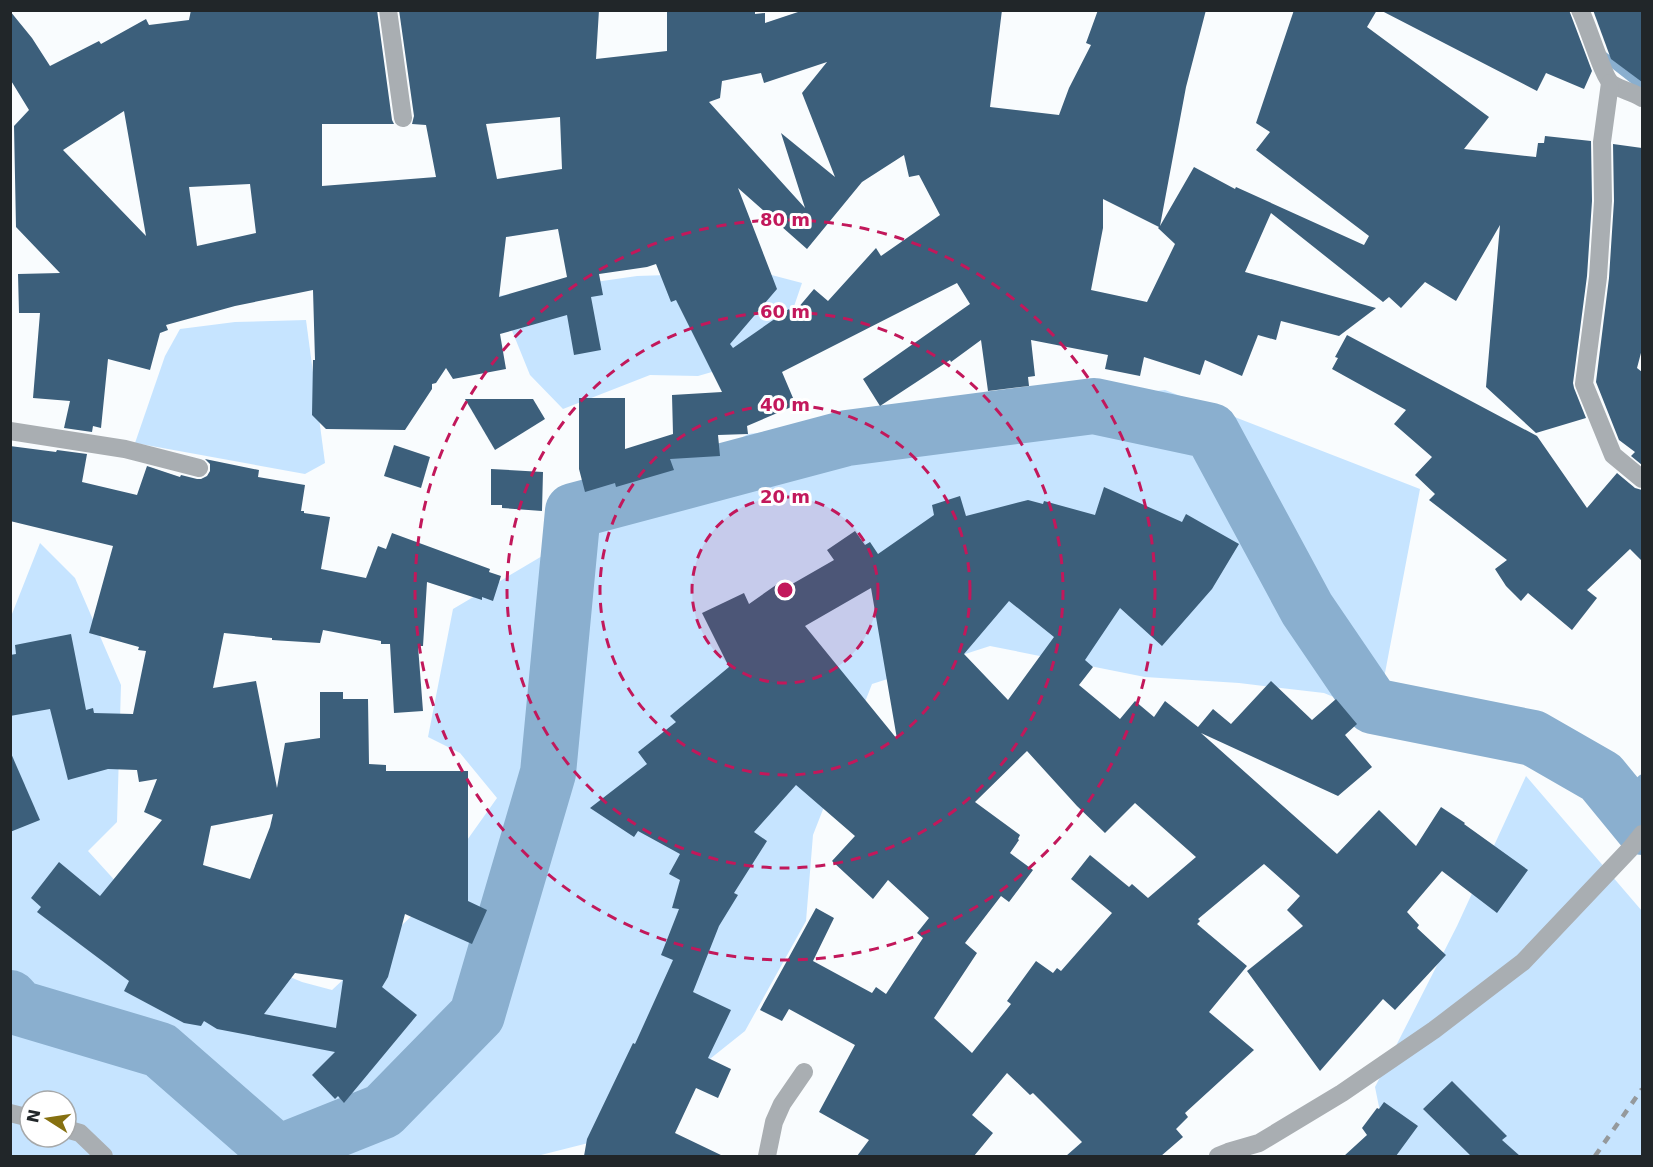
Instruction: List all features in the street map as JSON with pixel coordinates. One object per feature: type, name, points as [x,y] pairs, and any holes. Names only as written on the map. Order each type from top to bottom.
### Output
[{"type":"street","points":[[388,10],[403,118]]},
{"type":"street","points":[[1580,10],[1610,83],[1642,98]]},
{"type":"street","points":[[1610,83],[1602,142],[1603,201],[1598,277],[1584,384],[1613,454],[1642,479]]},
{"type":"street","points":[[10,431],[125,449],[199,468]]},
{"type":"street","points":[[1218,1156],[1259,1143],[1342,1093],[1434,1030],[1523,962],[1642,834]]},
{"type":"street","points":[[767,1156],[774,1122],[782,1104],[804,1072]]},
{"type":"street","points":[[78,1132],[104,1156]]},
{"type":"shaded area","points":[[760,272],[802,283],[778,353],[698,376],[650,375],[563,409],[530,375],[498,296],[637,276]]},
{"type":"shaded area","points":[[306,320],[325,463],[305,474],[135,443],[165,356],[180,329],[235,322]]},
{"type":"shaded area","points":[[1165,390],[1420,489],[1377,715],[1324,693],[1239,683],[1145,677],[990,646],[872,684],[813,835],[806,921],[745,1031],[612,1137],[537,1156],[11,1156],[10,619],[40,543],[75,578],[121,685],[117,822],[88,851],[150,919],[302,982],[332,990],[416,912],[497,798],[460,753],[428,737],[453,609],[748,434]]},
{"type":"shaded area","points":[[1526,776],[1642,911],[1642,1156],[1389,1156],[1375,1087],[1457,926]]},
{"type":"building","points":[[191,10],[377,10],[394,124],[322,124],[322,186],[436,177],[426,125],[412,124],[414,116],[399,10],[599,10],[596,59],[667,51],[667,10],[755,10],[755,14],[765,13],[765,23],[804,10],[1002,10],[990,107],[1059,115],[1069,88],[1091,45],[1086,43],[1098,10],[1206,10],[1186,87],[1160,226],[1194,167],[1235,189],[1236,187],[1364,245],[1369,236],[1256,150],[1270,132],[1256,123],[1294,10],[1377,10],[1367,27],[1489,117],[1464,149],[1536,157],[1538,143],[1544,143],[1545,136],[1591,141],[1592,201],[1587,276],[1573,383],[1586,418],[1536,433],[1486,387],[1500,225],[1456,301],[1425,282],[1401,308],[1389,297],[1383,302],[1271,213],[1245,272],[1376,308],[1339,336],[1281,321],[1276,340],[1258,335],[1242,376],[1205,360],[1200,375],[1144,357],[1140,376],[1105,369],[1108,355],[1031,340],[1035,376],[1028,377],[1029,386],[988,391],[981,340],[951,362],[950,360],[880,406],[863,379],[970,304],[957,283],[782,372],[796,405],[747,426],[748,434],[718,435],[720,456],[670,459],[674,470],[616,487],[615,483],[585,492],[579,469],[579,398],[625,398],[625,449],[673,434],[672,395],[722,392],[676,300],[671,302],[656,264],[599,274],[603,295],[591,297],[601,350],[574,355],[567,315],[500,334],[506,369],[453,379],[446,368],[436,383],[432,384],[432,389],[405,430],[326,429],[312,415],[313,360],[315,360],[313,290],[235,306],[166,325],[168,330],[160,333],[150,370],[108,359],[101,428],[93,426],[92,432],[64,428],[70,401],[33,398],[40,313],[19,313],[18,274],[60,273],[16,227],[14,126],[29,110],[10,79],[10,11],[32,38],[50,66],[99,41],[101,44],[146,19],[149,25],[189,20]],"holes":[[[827,62],[802,93],[835,177],[781,133],[805,208],[709,102],[720,98],[722,81],[761,73],[764,83]],[[124,111],[146,236],[63,150]],[[560,117],[562,169],[497,179],[486,124]],[[904,155],[909,177],[919,175],[940,215],[881,256],[876,248],[828,301],[814,289],[792,315],[789,309],[733,348],[730,344],[777,289],[738,188],[807,249],[862,182]],[[250,184],[256,233],[197,246],[189,187]],[[1103,199],[1159,227],[1175,244],[1147,302],[1091,290],[1103,228]],[[558,229],[567,277],[499,297],[506,237]]]},
{"type":"building","points":[[1380,10],[1569,10],[1592,71],[1584,89],[1546,73],[1537,91]]},
{"type":"building","points":[[1593,10],[1642,10],[1642,82],[1611,59]]},
{"type":"building","points":[[1613,144],[1642,148],[1642,349],[1637,368],[1642,372],[1642,465],[1631,456],[1635,452],[1619,440],[1596,382],[1609,278],[1614,201]]},
{"type":"building","points":[[1347,335],[1537,436],[1587,508],[1617,473],[1635,488],[1642,490],[1642,561],[1630,549],[1587,590],[1597,598],[1572,630],[1528,593],[1521,601],[1506,586],[1495,569],[1507,560],[1429,500],[1435,494],[1415,475],[1432,457],[1394,424],[1406,410],[1332,369],[1338,358],[1335,357]]},
{"type":"building","points":[[465,399],[533,399],[545,419],[495,450]]},
{"type":"building","points":[[394,445],[430,457],[421,488],[384,476]]},
{"type":"building","points":[[10,446],[87,454],[82,482],[137,495],[147,466],[180,477],[181,475],[201,479],[210,471],[210,464],[205,459],[259,470],[258,477],[305,485],[301,511],[330,517],[321,569],[366,578],[378,546],[386,549],[392,533],[490,569],[489,572],[501,576],[493,601],[482,597],[482,600],[427,582],[423,646],[418,646],[423,711],[394,713],[390,644],[381,644],[381,641],[323,630],[320,643],[272,640],[272,638],[224,633],[213,688],[256,681],[277,788],[285,743],[320,738],[320,692],[343,692],[343,699],[368,699],[369,764],[386,765],[386,771],[468,771],[468,901],[487,910],[472,944],[405,914],[388,977],[382,987],[417,1015],[344,1103],[338,1096],[335,1099],[312,1075],[335,1052],[217,1029],[204,1021],[201,1026],[184,1023],[124,991],[129,981],[37,912],[41,907],[31,898],[59,862],[100,896],[162,820],[144,812],[157,779],[139,782],[137,770],[108,769],[68,780],[50,709],[10,716],[10,655],[16,654],[15,645],[71,634],[86,710],[93,708],[94,713],[133,714],[146,651],[89,633],[113,546],[10,521]],"holes":[[[273,814],[250,879],[203,865],[211,826]],[[295,973],[343,980],[336,1028],[264,1014]]]},
{"type":"building","points":[[491,469],[543,472],[542,511],[491,505]]},
{"type":"building","points":[[1104,487],[1182,522],[1186,514],[1239,544],[1212,589],[1162,646],[1120,608],[1085,660],[1093,667],[1079,685],[1120,719],[1135,701],[1154,717],[1165,701],[1198,727],[1213,709],[1231,724],[1271,681],[1312,720],[1336,699],[1357,724],[1345,735],[1372,767],[1338,796],[1201,733],[1337,854],[1379,810],[1416,846],[1441,807],[1528,870],[1497,913],[1442,871],[1407,912],[1419,925],[1417,928],[1446,955],[1395,1010],[1383,999],[1320,1071],[1247,971],[1303,926],[1287,910],[1300,896],[1264,864],[1198,919],[1200,921],[1197,924],[1247,966],[1209,1012],[1254,1050],[1185,1113],[1188,1117],[1176,1129],[1183,1137],[1161,1156],[1066,1156],[1082,1142],[1033,1093],[1030,1095],[1007,1073],[972,1115],[993,1133],[974,1156],[857,1156],[869,1140],[819,1112],[855,1045],[789,1009],[782,1021],[760,1010],[816,908],[834,918],[813,961],[872,993],[876,987],[886,994],[923,938],[917,933],[929,918],[888,880],[873,899],[832,861],[855,836],[796,785],[754,832],[767,841],[734,893],[738,895],[719,926],[693,992],[731,1010],[708,1058],[731,1069],[718,1098],[696,1088],[675,1133],[723,1156],[584,1156],[587,1139],[633,1043],[635,1044],[673,960],[661,955],[679,909],[672,908],[680,880],[669,874],[680,854],[638,831],[634,837],[590,808],[647,764],[638,752],[676,722],[670,716],[729,667],[702,613],[744,593],[749,604],[776,585],[780,591],[834,560],[827,550],[855,531],[865,545],[870,542],[878,554],[934,515],[932,505],[960,496],[966,516],[1028,500],[1043,504],[1044,501],[1095,515]],"holes":[[[871,588],[897,739],[805,626]],[[1009,601],[1054,637],[1008,700],[964,654]],[[1027,751],[1105,833],[1135,803],[1196,857],[1148,898],[1132,884],[1129,887],[1090,855],[1071,879],[1112,913],[1061,971],[1057,968],[1053,973],[1036,961],[1007,1001],[1011,1004],[972,1053],[934,1018],[977,953],[965,943],[1001,896],[1009,902],[1033,870],[1010,853],[1020,835],[975,802]]]},
{"type":"building","points":[[10,751],[40,820],[10,832]]},
{"type":"building","points":[[1452,1081],[1507,1136],[1502,1140],[1520,1156],[1471,1156],[1423,1109]]},
{"type":"building","points":[[1384,1102],[1418,1126],[1396,1156],[1344,1156],[1367,1135],[1362,1128]]},
{"type":"waterway","points":[[1601,54],[1642,86]]},
{"type":"waterway","points":[[10,998],[19,1008],[160,1050],[278,1153],[383,1111],[477,1015],[548,773],[573,511],[847,438],[1094,406],[1211,431],[1307,609],[1373,706],[1533,738],[1601,777],[1642,827]]},
{"type":"waterway","points":[[1620,799],[1642,779]]},
{"type":"railway","points":[[1595,1156],[1642,1089]]}]
